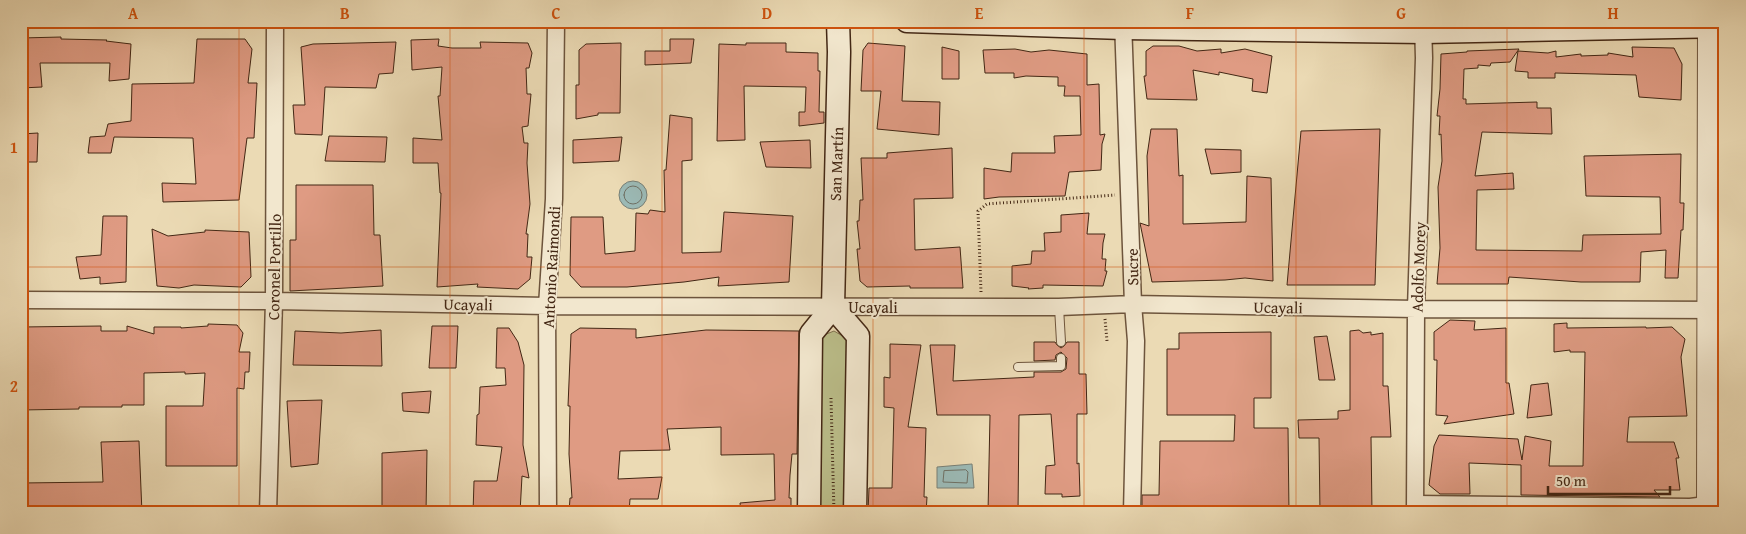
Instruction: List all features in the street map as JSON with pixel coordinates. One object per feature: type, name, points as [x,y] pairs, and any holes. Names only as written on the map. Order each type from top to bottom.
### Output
[{"type":"main road","name":"San Martín","points":[[832,307],[839,52],[838,21]]},
{"type":"main road","points":[[907,21],[1423,27],[1714,24]]},
{"type":"main road","points":[[809,513],[811,334],[832,307],[858,336],[855,513]]},
{"type":"street","name":"Coronel Portillo","points":[[268,513],[274,301],[275,21]]},
{"type":"street","name":"Antonio Raimondi","points":[[548,513],[547,306],[554,199],[556,21]]},
{"type":"street","points":[[1415,507],[1690,506],[1706,508],[1716,310],[1714,24]]},
{"type":"street","name":"Sucre","points":[[1123,25],[1139,436],[1132,513]]},
{"type":"street","name":"Adolfo Morey","points":[[1415,507],[1416,309],[1423,27]]},
{"type":"street","name":"Ucayali","points":[[21,300],[274,301],[547,306],[1059,308],[1133,304],[1416,309],[1716,310]]},
{"type":"lane","points":[[1059,308],[1061,342]]},
{"type":"lane","points":[[1018,367],[1062,366],[1061,358]]},
{"type":"path","points":[[982,308],[978,211],[987,204],[1130,194]]},
{"type":"path","points":[[1104,305],[1107,341]]},
{"type":"path","points":[[831,394],[834,513]]},
{"type":"green space","points":[[834,331],[848,339],[849,513],[817,513],[814,339]]},
{"type":"water","points":[[633,181],[643,185],[647,195],[643,205],[633,209],[623,205],[619,195],[623,185]]},
{"type":"water","points":[[972,464],[974,488],[937,488],[937,467]]},
{"type":"building","points":[[61,37],[61,39],[107,40],[131,44],[129,79],[109,81],[110,63],[40,63],[42,87],[21,88],[21,38]]},
{"type":"building","points":[[197,39],[245,39],[252,49],[248,83],[257,83],[254,138],[247,138],[239,200],[163,202],[162,183],[196,184],[193,138],[114,137],[111,153],[88,153],[90,137],[105,136],[108,124],[131,121],[132,84],[194,83]]},
{"type":"building","points":[[439,39],[438,46],[452,48],[481,48],[480,42],[528,43],[532,53],[529,68],[526,68],[527,94],[531,94],[528,126],[522,127],[524,143],[528,143],[527,163],[530,204],[526,234],[528,234],[527,257],[532,257],[530,279],[518,289],[477,287],[478,284],[437,287],[441,193],[438,163],[413,163],[413,138],[442,140],[438,96],[440,96],[442,67],[412,70],[411,40]]},
{"type":"building","points":[[670,39],[694,39],[691,63],[645,65],[645,51],[670,51]]},
{"type":"building","points":[[396,42],[393,73],[379,74],[376,88],[325,87],[322,135],[295,134],[293,105],[305,105],[301,47],[313,44]]},
{"type":"building","points":[[621,43],[620,113],[598,113],[598,115],[576,119],[576,85],[579,85],[579,50],[586,44]]},
{"type":"building","points":[[746,43],[786,43],[786,52],[818,53],[818,71],[820,71],[819,112],[824,112],[824,123],[799,126],[799,112],[805,112],[806,87],[744,86],[745,140],[717,141],[719,44],[746,45]]},
{"type":"building","points":[[868,43],[905,46],[902,101],[940,102],[939,135],[877,129],[881,91],[861,91],[863,50]]},
{"type":"building","points":[[1153,46],[1179,46],[1197,51],[1221,49],[1221,53],[1245,49],[1272,56],[1267,93],[1252,91],[1253,79],[1219,72],[1219,75],[1193,70],[1197,100],[1147,99],[1144,76],[1146,76],[1146,51]]},
{"type":"building","points":[[942,47],[959,51],[959,79],[942,79]]},
{"type":"building","points":[[1632,47],[1674,48],[1682,64],[1681,100],[1639,97],[1636,75],[1555,73],[1555,78],[1528,78],[1528,72],[1515,71],[1518,51],[1548,53],[1556,51],[1556,57],[1581,54],[1581,56],[1608,55],[1608,53],[1633,57]]},
{"type":"building","points":[[1015,49],[1031,52],[1049,50],[1087,54],[1087,85],[1099,84],[1100,135],[1105,134],[1102,144],[1101,170],[1069,172],[1065,196],[984,199],[984,168],[1011,172],[1012,153],[1055,153],[1054,136],[1081,135],[1080,96],[1064,96],[1065,86],[1058,86],[1058,77],[1026,76],[1014,78],[1014,73],[985,73],[983,50]]},
{"type":"building","points":[[1519,49],[1510,62],[1491,63],[1490,66],[1478,65],[1478,68],[1464,69],[1463,99],[1466,99],[1466,104],[1537,102],[1537,108],[1551,108],[1552,134],[1482,132],[1475,176],[1513,173],[1514,189],[1477,190],[1476,250],[1582,251],[1583,235],[1661,234],[1660,197],[1586,196],[1584,156],[1681,154],[1680,203],[1684,203],[1678,278],[1665,278],[1666,250],[1641,252],[1640,282],[1581,282],[1509,277],[1508,284],[1437,284],[1440,248],[1438,187],[1442,161],[1441,134],[1439,135],[1440,116],[1437,116],[1441,54]]},
{"type":"building","points":[[670,115],[692,118],[692,160],[682,161],[682,253],[721,252],[724,212],[793,216],[789,282],[718,286],[719,277],[627,287],[581,287],[570,275],[571,217],[603,217],[605,254],[635,251],[636,213],[648,214],[650,210],[665,212],[664,170],[666,170]]},
{"type":"building","points":[[1151,129],[1177,129],[1179,176],[1183,175],[1183,224],[1246,222],[1247,176],[1271,178],[1273,281],[1245,278],[1152,282],[1140,223],[1149,226],[1147,156]]},
{"type":"building","points":[[1380,129],[1375,285],[1287,285],[1301,131]]},
{"type":"building","points":[[38,133],[37,162],[21,162],[21,134]]},
{"type":"building","points":[[329,136],[387,137],[385,162],[325,161]]},
{"type":"building","points":[[622,137],[619,161],[573,163],[573,140]]},
{"type":"building","points":[[810,140],[811,168],[766,167],[760,142]]},
{"type":"building","points":[[952,148],[953,198],[914,199],[915,250],[960,247],[963,288],[867,287],[860,281],[857,249],[860,249],[857,221],[859,221],[860,200],[863,200],[861,158],[887,158],[887,153]]},
{"type":"building","points":[[1205,149],[1241,150],[1241,172],[1211,174]]},
{"type":"building","points":[[296,185],[373,185],[374,235],[380,235],[383,286],[290,291],[290,240],[296,240]]},
{"type":"building","points":[[1089,213],[1087,234],[1105,234],[1102,259],[1106,259],[1105,271],[1107,271],[1103,286],[1043,285],[1043,288],[1028,289],[1012,286],[1012,266],[1031,264],[1032,251],[1045,251],[1044,233],[1061,232],[1061,215]]},
{"type":"building","points":[[103,216],[127,216],[126,282],[100,284],[100,277],[80,279],[76,257],[101,255]]},
{"type":"building","points":[[152,229],[168,236],[205,232],[205,230],[249,232],[251,277],[241,287],[194,285],[179,288],[157,286]]},
{"type":"building","points":[[1450,320],[1475,321],[1474,330],[1506,328],[1506,383],[1509,383],[1514,414],[1444,424],[1448,416],[1436,415],[1437,360],[1434,360],[1434,332]]},
{"type":"building","points":[[1567,323],[1567,328],[1672,327],[1685,339],[1681,357],[1687,416],[1629,417],[1627,442],[1674,442],[1679,458],[1676,458],[1680,490],[1654,490],[1660,497],[1521,495],[1521,465],[1469,463],[1470,494],[1440,494],[1429,485],[1434,446],[1439,435],[1518,439],[1522,460],[1525,436],[1551,441],[1549,466],[1583,466],[1585,352],[1570,352],[1570,350],[1554,352],[1554,324]]},
{"type":"building","points":[[208,324],[237,325],[243,333],[239,352],[250,352],[249,372],[245,372],[244,389],[237,388],[237,466],[166,466],[166,406],[203,406],[205,373],[144,373],[144,405],[21,410],[21,327],[101,326],[101,331],[127,331],[127,326],[154,334],[154,327],[181,328],[208,326]]},
{"type":"building","points":[[432,326],[458,326],[456,368],[429,368]]},
{"type":"building","points":[[497,328],[509,328],[518,342],[524,365],[523,445],[529,478],[522,476],[520,513],[473,513],[474,481],[497,481],[502,447],[476,445],[480,387],[506,385],[505,368],[496,368]]},
{"type":"building","points":[[580,328],[636,329],[636,338],[706,330],[799,331],[797,454],[792,454],[789,498],[791,498],[791,513],[741,513],[740,503],[775,500],[774,454],[721,455],[721,427],[667,429],[670,450],[620,451],[618,479],[662,477],[658,499],[630,499],[629,513],[569,513],[570,498],[572,498],[569,454],[570,406],[568,406],[571,334]]},
{"type":"building","points":[[381,330],[382,366],[293,365],[295,331],[341,333]]},
{"type":"building","points":[[1359,330],[1363,333],[1371,332],[1371,335],[1383,333],[1383,386],[1388,386],[1391,437],[1371,437],[1372,513],[1320,513],[1319,438],[1299,438],[1298,420],[1338,419],[1338,411],[1350,410],[1350,331]]},
{"type":"building","points":[[1271,332],[1271,398],[1254,398],[1254,428],[1288,428],[1289,513],[1142,513],[1142,495],[1159,495],[1160,441],[1234,441],[1235,415],[1167,415],[1167,349],[1179,349],[1179,333]]},
{"type":"building","points":[[1327,336],[1335,380],[1319,380],[1314,337]]},
{"type":"building","points":[[1034,342],[1055,342],[1061,348],[1067,342],[1079,342],[1079,374],[1086,374],[1087,414],[1077,414],[1077,464],[1079,463],[1080,496],[1062,497],[1062,494],[1045,494],[1046,466],[1055,465],[1051,414],[1019,415],[1018,513],[988,513],[990,415],[937,415],[930,345],[955,345],[953,381],[1034,377],[1034,372],[1061,372],[1066,369],[1067,358],[1061,352],[1056,355],[1055,360],[1034,361]]},
{"type":"building","points":[[890,344],[921,345],[908,427],[926,428],[924,497],[927,497],[926,513],[868,513],[869,488],[892,488],[894,408],[884,407],[884,377],[890,378]]},
{"type":"building","points":[[1548,383],[1552,415],[1527,418],[1531,385]]},
{"type":"building","points":[[431,391],[429,413],[403,411],[402,393]]},
{"type":"building","points":[[322,400],[318,464],[291,467],[287,401]]},
{"type":"building","points":[[139,441],[142,513],[35,513],[35,510],[21,510],[21,483],[103,482],[101,442]]},
{"type":"building","points":[[427,450],[426,513],[382,513],[382,453]]}]
